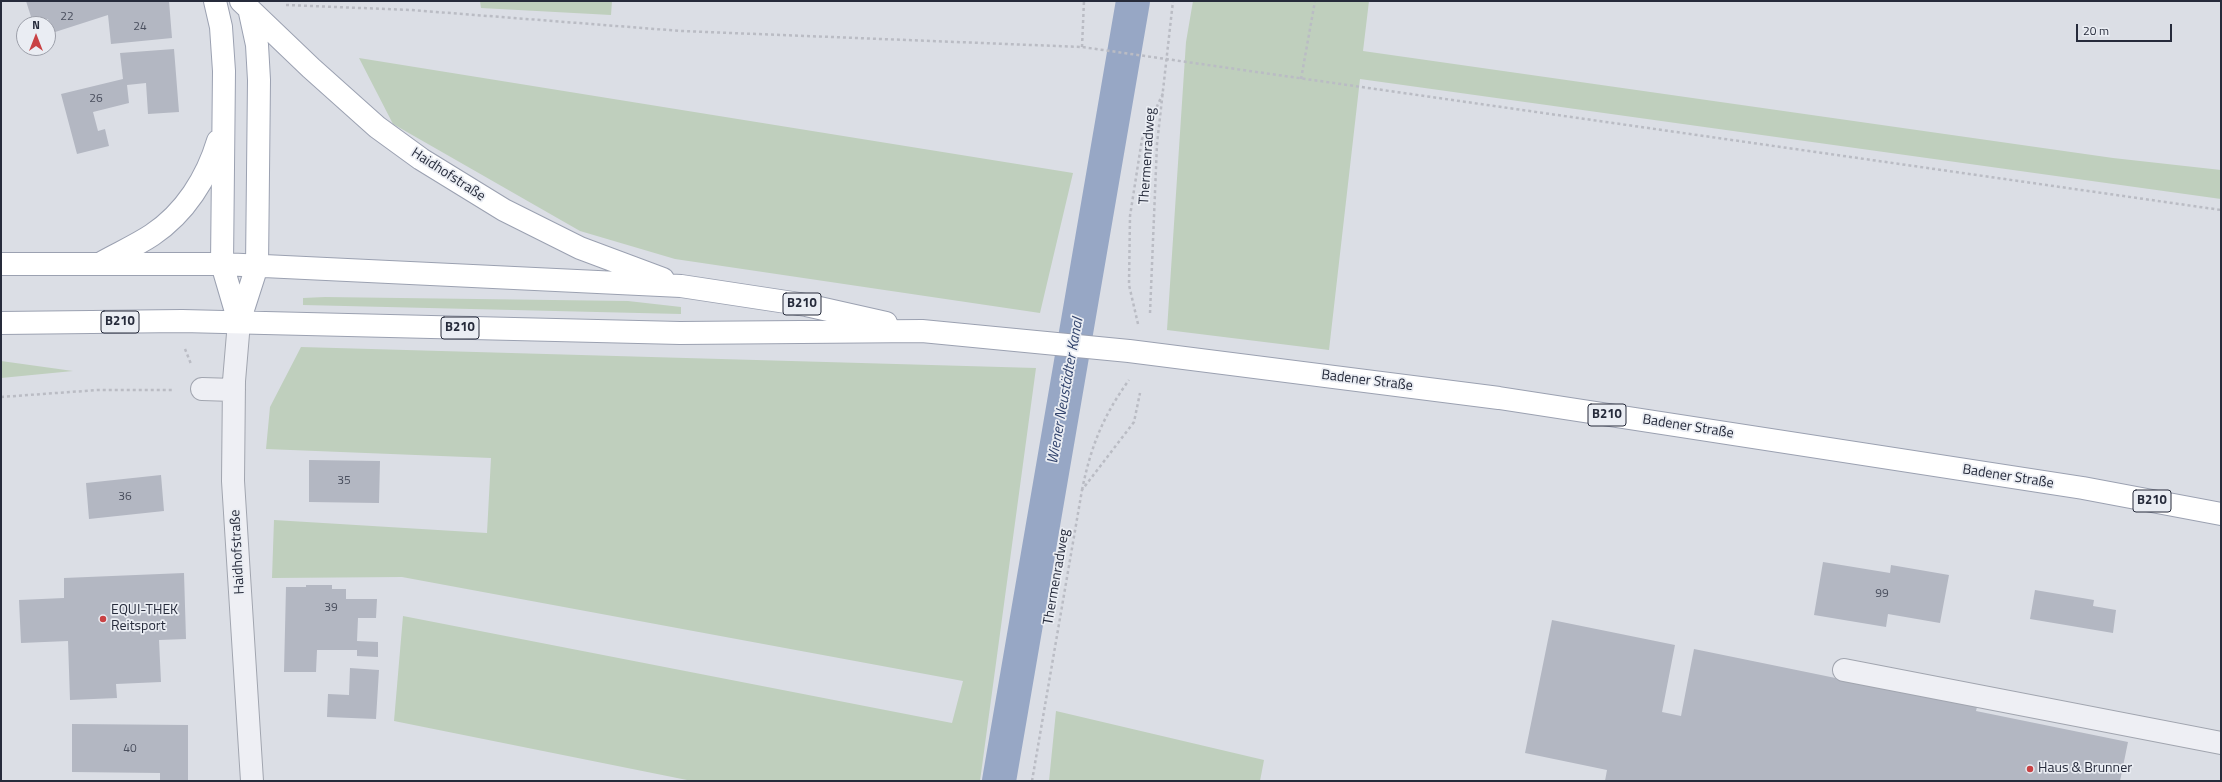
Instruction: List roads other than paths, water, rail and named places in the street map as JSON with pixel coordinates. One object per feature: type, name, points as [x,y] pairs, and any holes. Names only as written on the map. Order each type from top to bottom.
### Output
[{"type":"main road","name":"Haidhofstraße","points":[[215,1],[222,34],[224,71],[222,264],[239,322]]},
{"type":"main road","name":"Haidhofstraße","points":[[239,322],[257,266],[259,80],[257,45],[245,5]]},
{"type":"main road","name":"Haidhofstraße","points":[[245,5],[311,68],[377,127],[421,159],[504,210],[573,244],[682,286]]},
{"type":"main road","name":"Haidhofstraße","points":[[99,263],[152,235],[175,216],[197,189],[212,161],[224,124]]},
{"type":"main road","name":"B210","points":[[1,264],[222,264],[682,286],[806,305],[922,331]]},
{"type":"main road","name":"B210","points":[[1,323],[239,322],[680,333],[922,331]]},
{"type":"main road","name":"Badener Straße","points":[[922,331],[1049,342],[1499,398],[2083,488],[2221,514]]},
{"type":"street","name":"Haidhofstraße","points":[[239,322],[234,390],[233,482],[252,781]]},
{"type":"street","points":[[202,389],[234,390]]},
{"type":"street","points":[[1844,670],[2221,744]]},
{"type":"waterway","name":"Wiener Neustädter Kanal","points":[[999,781],[1133,1]]},
{"type":"place","name":"EQUI-THEK Reitsport","points":[[103,619]]},
{"type":"place","name":"Haus & Brunner","points":[[2030,769]]}]
